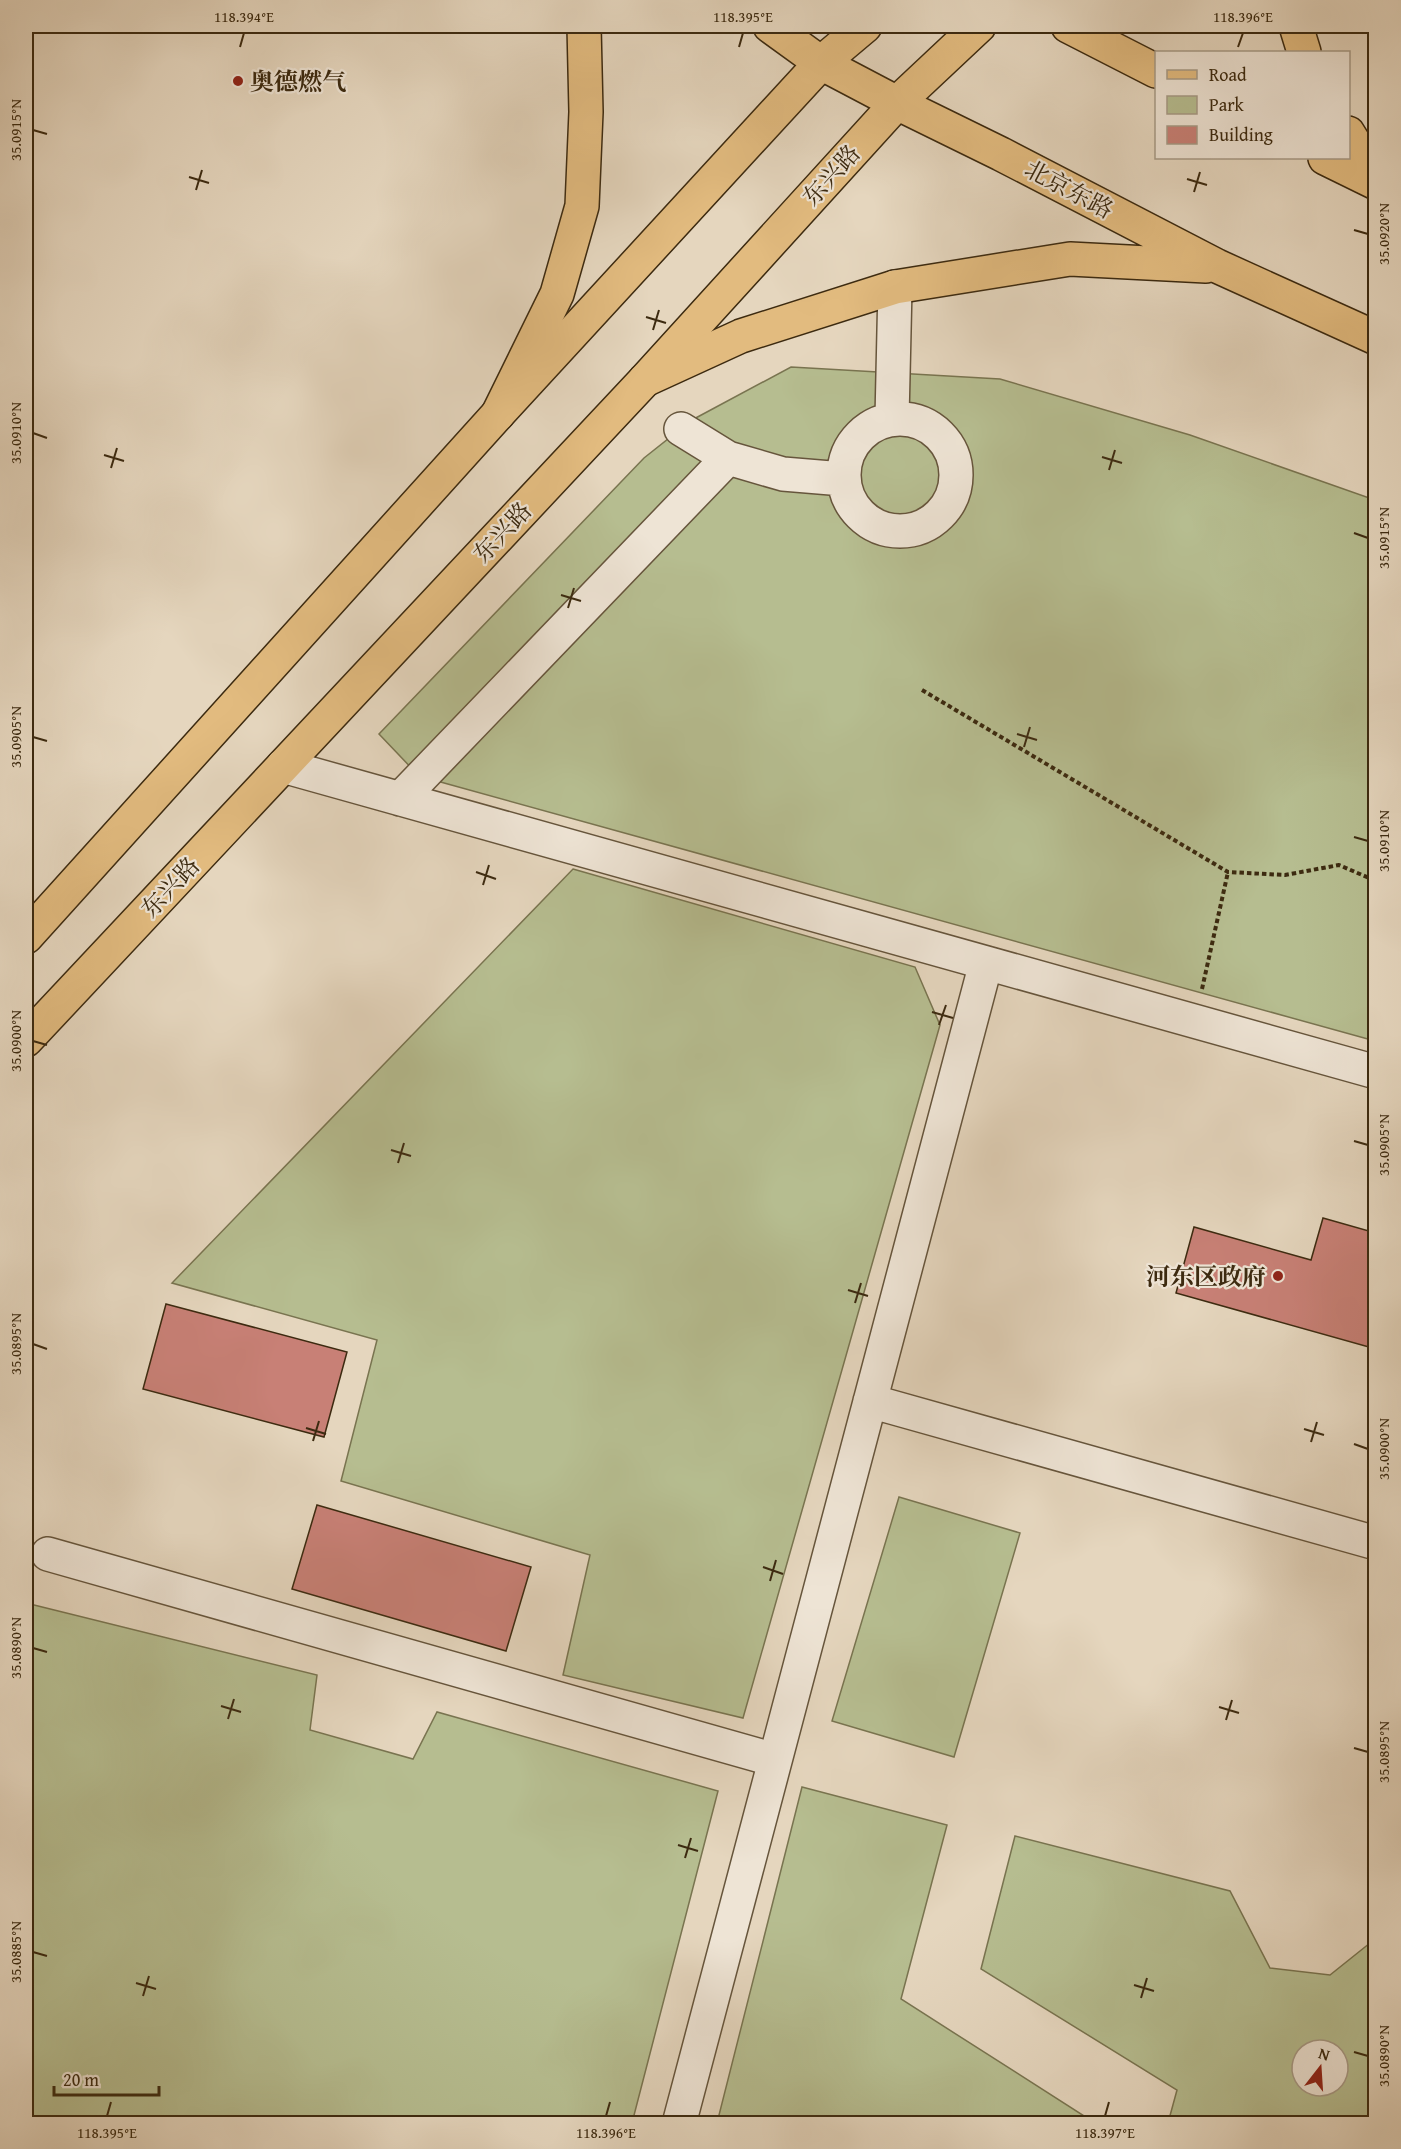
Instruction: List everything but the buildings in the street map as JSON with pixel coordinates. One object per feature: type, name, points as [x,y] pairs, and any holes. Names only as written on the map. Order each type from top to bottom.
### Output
[{"type":"main road","points":[[498,414],[558,294],[582,206],[586,112],[584,26]]},
{"type":"main road","name":"北京东路","points":[[770,26],[821,63],[897,103],[1001,153],[1217,266],[1376,338]]},
{"type":"main road","points":[[26,937],[498,414],[821,63],[865,26]]},
{"type":"main road","name":"东兴路","points":[[26,1040],[645,380],[897,103],[980,26]]},
{"type":"main road","points":[[1068,26],[1155,70]]},
{"type":"main road","points":[[1296,26],[1304,51]]},
{"type":"main road","points":[[1350,136],[1376,178]]},
{"type":"main road","points":[[1327,159],[1376,183]]},
{"type":"main road","points":[[645,380],[741,336],[895,287],[1070,259],[1217,266]]},
{"type":"street","points":[[892,418],[895,287]]},
{"type":"street","points":[[892,418],[912,419],[930,426],[944,439],[954,456],[957,475],[953,494],[944,511],[929,523],[911,531],[892,531],[874,525],[858,513],[847,497],[843,479],[844,461],[850,446],[861,433],[876,423],[892,418]]},
{"type":"street","points":[[681,429],[728,458],[783,474],[843,479]]},
{"type":"street","points":[[400,799],[728,458]]},
{"type":"street","points":[[283,766],[1376,1072]]},
{"type":"street","points":[[679,2124],[986,963]]},
{"type":"street","points":[[870,1401],[1376,1543]]},
{"type":"street","points":[[48,1554],[775,1760]]},
{"type":"path","points":[[922,690],[1228,872],[1285,875],[1339,865],[1376,881]]},
{"type":"path","points":[[1194,1022],[1228,872]]},
{"type":"green space","points":[[791,367],[1000,379],[1190,435],[1375,500],[1375,1041],[419,776],[379,734],[644,458],[692,420]]},
{"type":"green space","points":[[573,869],[915,967],[940,1025],[743,1718],[563,1675],[590,1555],[341,1481],[377,1340],[172,1283]]},
{"type":"green space","points":[[899,1497],[1020,1533],[954,1757],[832,1721]]},
{"type":"green space","points":[[26,1603],[317,1675],[310,1730],[413,1759],[437,1712],[718,1791],[632,2123],[26,2123]]},
{"type":"green space","points":[[802,1787],[947,1825],[901,1999],[1092,2121],[1091,2123],[717,2123]]},
{"type":"green space","points":[[1015,1836],[1230,1891],[1270,1968],[1330,1975],[1375,1939],[1375,2123],[1168,2123],[1177,2090],[981,1969]]},
{"type":"place","name":"奥德燃气","points":[[238,81]]},
{"type":"place","name":"河东区政府","points":[[1278,1276]]}]
